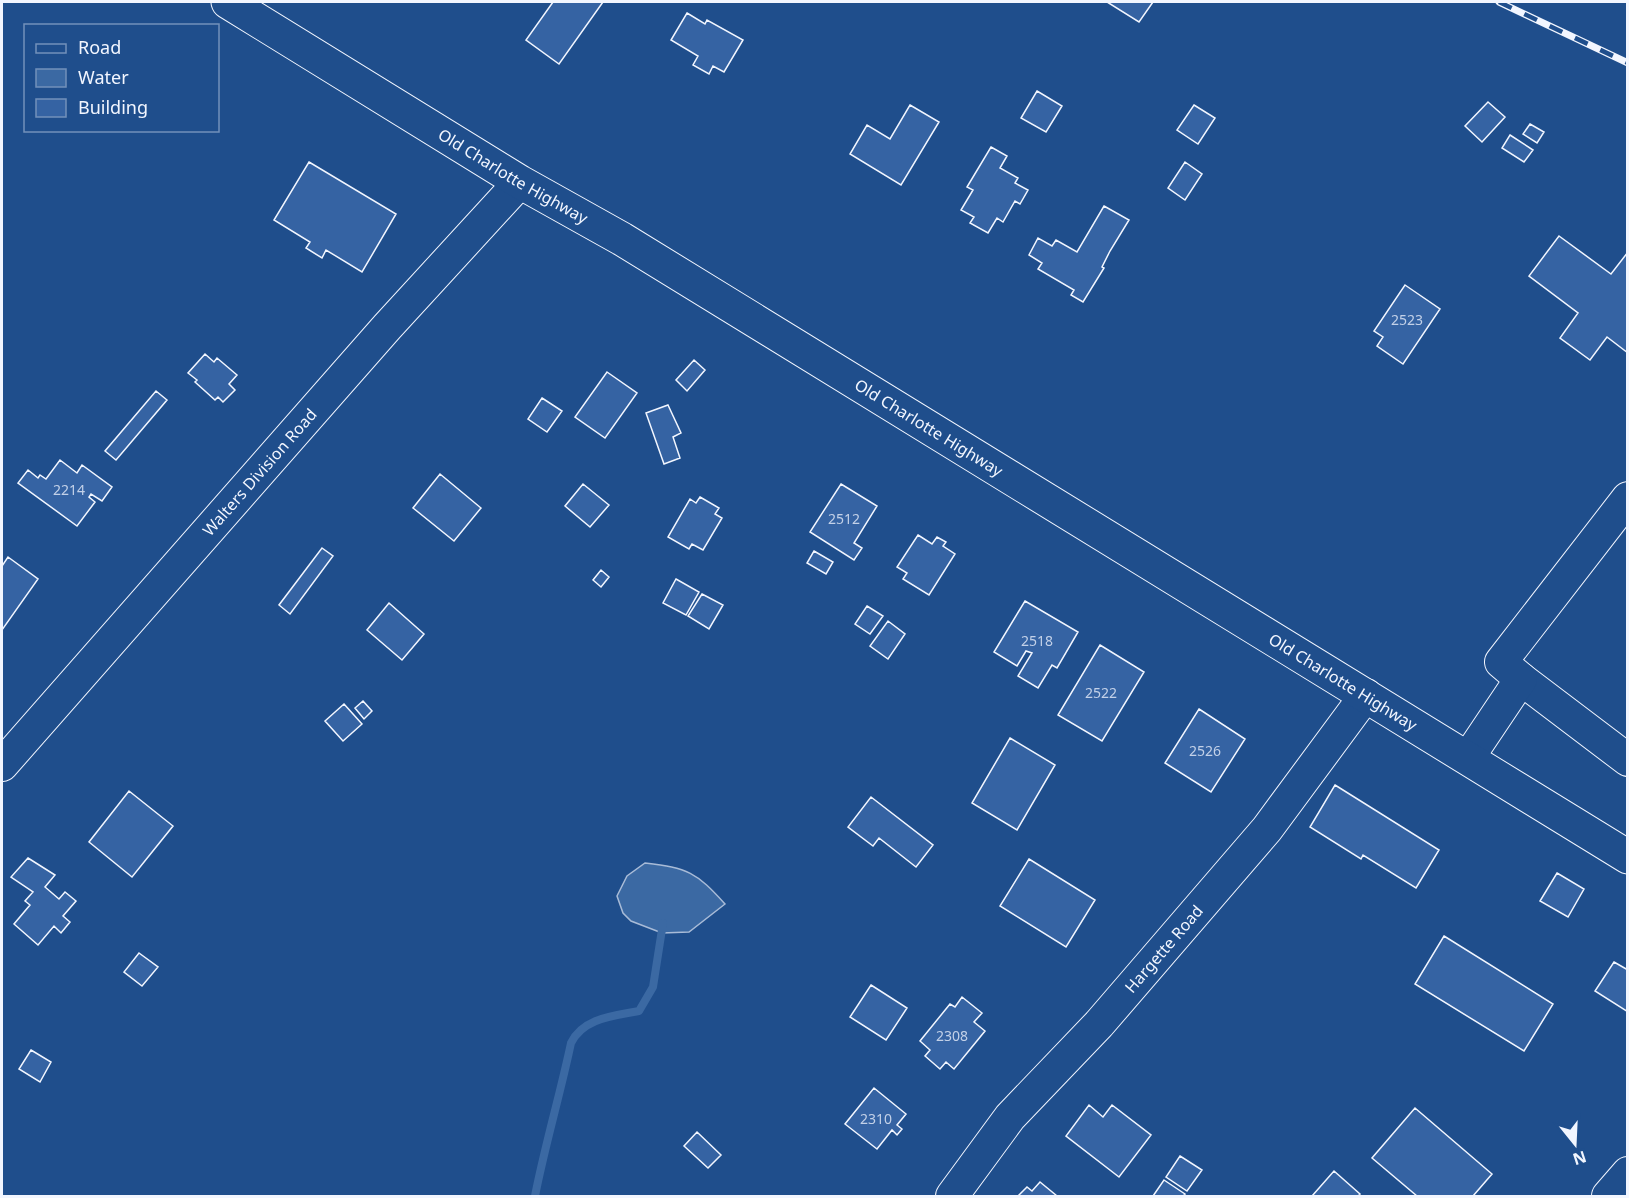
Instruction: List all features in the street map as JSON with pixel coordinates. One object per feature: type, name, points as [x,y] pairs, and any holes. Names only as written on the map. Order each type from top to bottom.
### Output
[{"type":"main road","name":"Old Charlotte Highway","points":[[228,2],[520,182],[621,239],[1628,857]]},
{"type":"street","name":"Walters Division Road","points":[[2,765],[348,370],[520,182]]},
{"type":"street","points":[[1628,498],[1501,662],[1628,760]]},
{"type":"street","points":[[1468,758],[1521,679]]},
{"type":"street","name":"Hargette Road","points":[[952,1197],[1010,1117],[1099,1023],[1267,829],[1366,695]]},
{"type":"street","points":[[1608,1197],[1628,1173]]},
{"type":"water","points":[[645,863],[672,867],[690,873],[725,904],[689,932],[662,933],[631,921],[623,913],[617,896],[627,876]]},
{"type":"building","points":[[553,2],[603,2],[559,64],[526,40]]},
{"type":"building","points":[[1107,2],[1153,2],[1139,22]]},
{"type":"building","points":[[687,13],[705,24],[707,20],[743,40],[724,72],[713,66],[709,74],[693,65],[698,56],[671,40]]},
{"type":"building","points":[[1037,91],[1062,106],[1046,132],[1021,118]]},
{"type":"building","points":[[1488,102],[1505,117],[1482,142],[1465,126]]},
{"type":"building","points":[[910,105],[939,122],[901,185],[850,154],[867,125],[890,139]]},
{"type":"building","points":[[1194,105],[1215,118],[1198,144],[1177,130]]},
{"type":"building","points":[[1530,124],[1544,132],[1537,143],[1523,134]]},
{"type":"building","points":[[1510,135],[1533,150],[1524,162],[1502,148]]},
{"type":"building","points":[[991,147],[1007,156],[1000,168],[1018,178],[1015,183],[1028,190],[1020,204],[1015,201],[1003,222],[997,218],[988,233],[970,223],[974,217],[961,210],[973,190],[967,187]]},
{"type":"building","points":[[309,162],[396,214],[362,272],[326,250],[322,258],[306,248],[310,242],[274,220]]},
{"type":"building","points":[[1185,162],[1202,174],[1185,200],[1168,188]]},
{"type":"building","points":[[1104,206],[1129,220],[1083,302],[1071,295],[1074,290],[1038,269],[1042,263],[1029,255],[1038,238],[1052,246],[1056,240],[1077,252]]},
{"type":"building","points":[[1559,236],[1611,274],[1628,252],[1628,353],[1607,337],[1590,360],[1560,338],[1578,313],[1529,276]]},
{"type":"building","points":[[1405,285],[1440,309],[1403,364],[1377,346],[1383,337],[1374,331]]},
{"type":"building","points":[[205,354],[214,362],[217,358],[237,375],[229,384],[235,390],[223,402],[218,397],[215,400],[188,373]]},
{"type":"building","points":[[694,360],[705,370],[687,391],[676,380]]},
{"type":"building","points":[[607,372],[637,393],[605,438],[575,417]]},
{"type":"building","points":[[156,391],[167,400],[116,460],[105,451]]},
{"type":"building","points":[[542,398],[562,411],[547,432],[528,419]]},
{"type":"building","points":[[668,405],[681,433],[673,437],[680,458],[664,464],[646,413]]},
{"type":"building","points":[[60,460],[77,473],[82,465],[112,487],[102,501],[91,494],[89,497],[95,502],[77,526],[18,483],[28,470],[38,478],[40,475],[46,479]]},
{"type":"building","points":[[440,474],[481,508],[454,541],[413,508]]},
{"type":"building","points":[[583,484],[609,505],[590,527],[565,506]]},
{"type":"building","points":[[841,484],[877,506],[854,543],[862,548],[854,560],[810,532]]},
{"type":"building","points":[[700,497],[719,508],[715,514],[722,518],[703,550],[692,544],[689,549],[668,537],[690,499],[696,503]]},
{"type":"building","points":[[918,535],[932,544],[937,537],[946,542],[943,546],[955,554],[929,595],[903,579],[907,573],[897,567]]},
{"type":"building","points":[[322,548],[333,556],[290,614],[279,605]]},
{"type":"building","points":[[814,551],[833,562],[826,574],[807,563]]},
{"type":"building","points":[[8,557],[38,579],[2,630],[2,566]]},
{"type":"building","points":[[601,570],[609,577],[601,587],[593,580]]},
{"type":"building","points":[[676,579],[699,592],[686,615],[663,603]]},
{"type":"building","points":[[702,594],[723,605],[709,629],[688,616]]},
{"type":"building","points":[[1025,601],[1078,632],[1057,668],[1052,665],[1038,688],[1018,676],[1032,653],[1026,651],[1017,666],[994,652]]},
{"type":"building","points":[[389,603],[424,634],[402,660],[367,630]]},
{"type":"building","points":[[867,606],[883,616],[870,634],[855,624]]},
{"type":"building","points":[[888,621],[905,634],[888,659],[870,646]]},
{"type":"building","points":[[1100,645],[1144,672],[1102,741],[1058,715]]},
{"type":"building","points":[[363,701],[372,711],[364,719],[355,708]]},
{"type":"building","points":[[344,704],[362,724],[343,741],[325,721]]},
{"type":"building","points":[[1199,709],[1245,739],[1211,792],[1165,763]]},
{"type":"building","points":[[1010,738],[1055,765],[1017,830],[972,803]]},
{"type":"building","points":[[1335,785],[1439,850],[1416,888],[1363,855],[1361,859],[1310,827]]},
{"type":"building","points":[[129,791],[173,826],[132,877],[89,842]]},
{"type":"building","points":[[871,797],[933,845],[916,867],[879,838],[873,846],[848,827]]},
{"type":"building","points":[[28,858],[55,875],[45,887],[59,899],[65,892],[76,901],[63,916],[70,922],[61,933],[54,926],[38,945],[14,924],[30,905],[25,901],[33,892],[11,877]]},
{"type":"building","points":[[1029,859],[1095,900],[1066,947],[1000,906]]},
{"type":"building","points":[[1557,873],[1584,889],[1568,917],[1540,901]]},
{"type":"building","points":[[1444,936],[1553,1004],[1524,1051],[1415,984]]},
{"type":"building","points":[[139,953],[158,967],[142,986],[124,972]]},
{"type":"building","points":[[1614,962],[1628,970],[1628,1012],[1595,991]]},
{"type":"building","points":[[871,985],[907,1008],[886,1040],[850,1017]]},
{"type":"building","points":[[962,997],[982,1013],[974,1022],[985,1031],[954,1069],[946,1062],[940,1069],[925,1056],[930,1050],[920,1041],[950,1004],[955,1007]]},
{"type":"building","points":[[31,1050],[51,1062],[40,1082],[19,1069]]},
{"type":"building","points":[[874,1088],[906,1114],[897,1125],[902,1129],[897,1135],[892,1130],[877,1149],[845,1124]]},
{"type":"building","points":[[1089,1105],[1103,1117],[1112,1105],[1151,1135],[1119,1177],[1066,1136]]},
{"type":"building","points":[[1415,1108],[1492,1174],[1473,1196],[1417,1196],[1372,1158]]},
{"type":"building","points":[[697,1132],[721,1155],[708,1168],[684,1146]]},
{"type":"building","points":[[1180,1156],[1202,1170],[1187,1191],[1166,1177]]},
{"type":"building","points":[[1334,1171],[1360,1194],[1358,1196],[1312,1196]]},
{"type":"building","points":[[1164,1180],[1185,1194],[1183,1196],[1153,1196]]},
{"type":"building","points":[[1040,1182],[1057,1196],[1018,1196],[1027,1187],[1032,1191]]},
{"type":"waterway","points":[[535,1196],[571,1043],[576,1035],[591,1023],[639,1011],[653,987],[663,923]]},
{"type":"railway","points":[[1499,2],[1628,63]]}]
